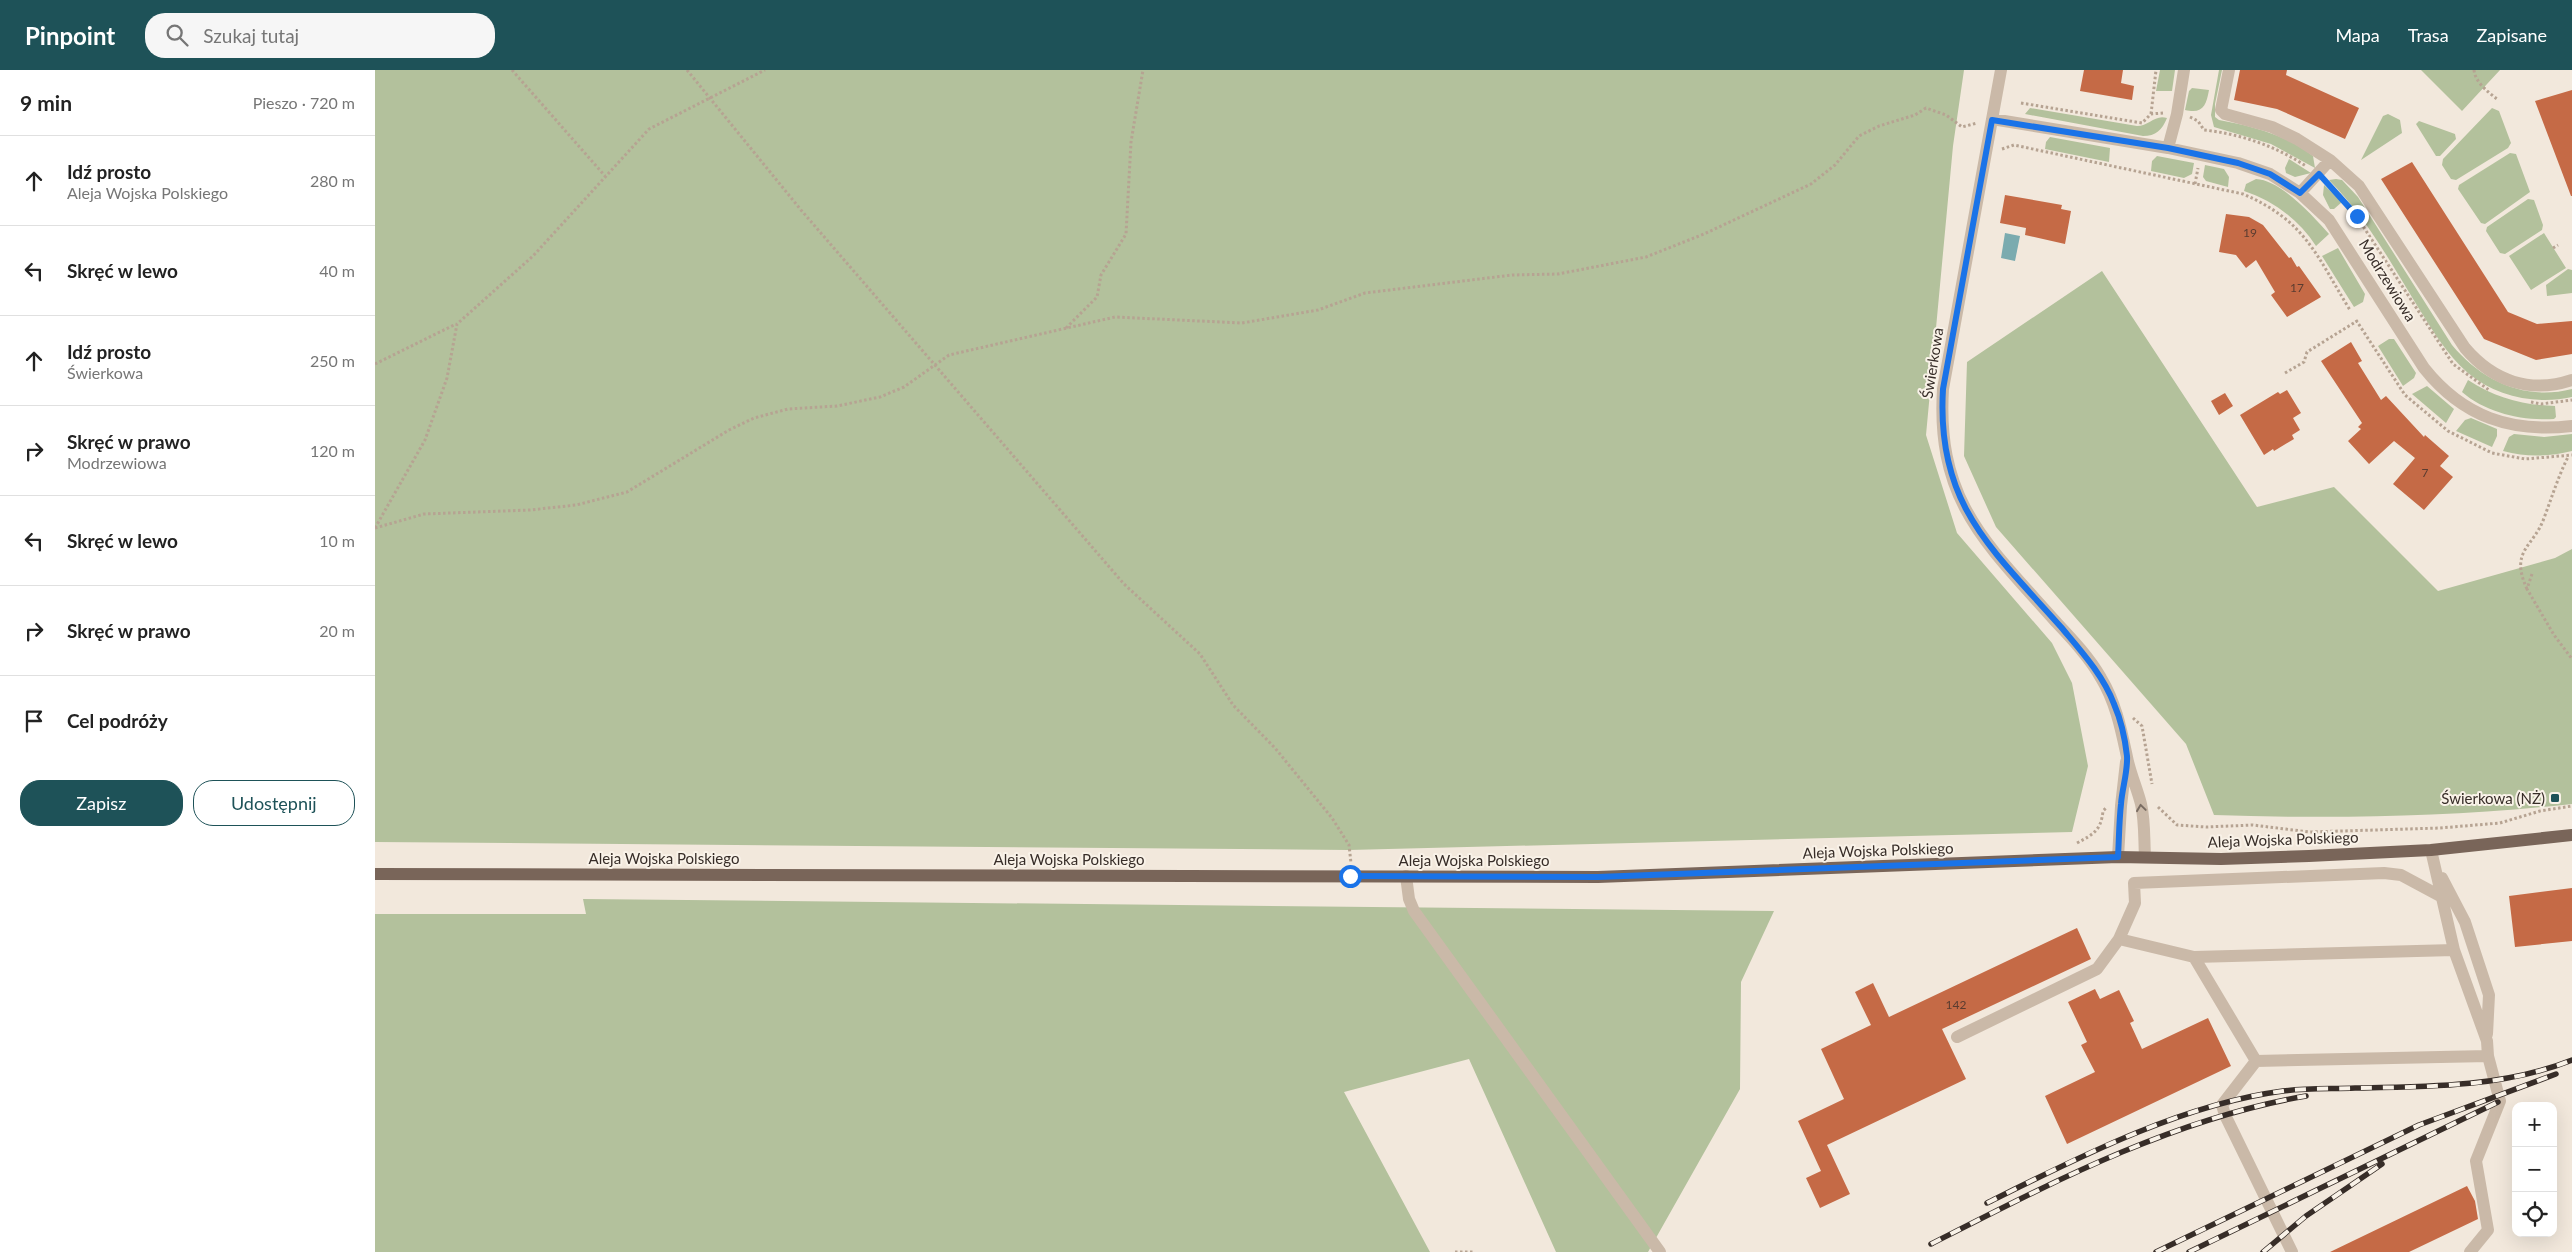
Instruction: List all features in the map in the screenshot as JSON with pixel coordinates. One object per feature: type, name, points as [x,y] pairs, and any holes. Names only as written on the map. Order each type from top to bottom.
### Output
[{"type":"main road","name":"Aleja Wojska Polskiego","points":[[375,874],[1598,877],[2118,857],[2221,859],[2431,850],[2572,835]]},
{"type":"street","name":"Świerkowa","points":[[2001,70],[1943,389],[1942,434],[1945,457],[1954,487],[1972,522],[1993,550],[2083,653],[2101,677],[2117,712],[2123,732],[2127,758]]},
{"type":"street","points":[[2168,148],[2177,114],[2184,70]]},
{"type":"street","points":[[2229,70],[2222,107],[2225,114],[2272,127],[2297,139],[2331,160],[2359,186],[2465,348],[2479,364],[2511,381],[2527,384],[2559,385],[2572,380]]},
{"type":"street","name":"Modrzewiowa","points":[[1992,120],[2168,148],[2238,163],[2270,174],[2300,193],[2329,220],[2423,368],[2439,388],[2489,420],[2516,426],[2546,429],[2572,426]]},
{"type":"street","points":[[2300,193],[2331,160]]},
{"type":"street","points":[[2127,758],[2141,806],[2145,857]]},
{"type":"street","points":[[2118,857],[2121,806],[2127,758]]},
{"type":"street","points":[[2431,850],[2454,950],[2487,1041]]},
{"type":"street","points":[[2437,870],[2465,922],[2489,995],[2488,1056],[2500,1101],[2476,1161],[2489,1230],[2469,1252]]},
{"type":"street","points":[[1957,1037],[2097,969],[2119,939],[2135,903],[2134,883],[2384,873],[2401,875],[2442,897]]},
{"type":"street","points":[[1406,876],[1409,899],[1414,911],[1660,1252]]},
{"type":"street","points":[[2119,939],[2194,957],[2454,950]]},
{"type":"street","points":[[2194,957],[2256,1061]]},
{"type":"street","points":[[2256,1061],[2488,1056]]},
{"type":"street","points":[[2256,1061],[2222,1105],[2225,1115],[2292,1252]]},
{"type":"path","points":[[512,70],[605,176]]},
{"type":"path","points":[[687,70],[801,210],[1124,584],[1199,654],[1233,705],[1275,748],[1327,811],[1349,845],[1352,858],[1350,876]]},
{"type":"path","points":[[375,364],[457,324],[533,256],[649,129],[765,70]]},
{"type":"path","points":[[1066,328],[1097,297],[1101,275],[1126,234],[1131,142],[1143,70]]},
{"type":"path","points":[[2021,103],[2142,123],[2151,114],[2157,70]]},
{"type":"path","points":[[2474,70],[2474,75],[2487,91],[2497,99]]},
{"type":"path","points":[[375,528],[424,514],[539,509],[576,505],[627,492],[729,430],[754,418],[788,409],[837,406],[879,398],[904,387],[949,355],[1115,317],[1242,323],[1318,310],[1365,293],[1512,275],[1558,274],[1646,257],[1704,234],[1811,184],[1835,165],[1859,136],[1879,126],[1915,115],[1926,108],[1946,115],[1962,127],[1992,120]]},
{"type":"path","points":[[2151,114],[2168,112]]},
{"type":"path","points":[[2184,116],[2198,121],[2204,130],[2251,140],[2285,153],[2319,174],[2357,216],[2453,364],[2491,391]]},
{"type":"path","points":[[1997,156],[2000,150],[2014,145],[2243,194],[2263,202],[2286,218],[2307,239],[2350,310]]},
{"type":"path","points":[[2195,184],[2199,163]]},
{"type":"path","points":[[2553,248],[2558,244]]},
{"type":"path","points":[[2285,373],[2304,362],[2307,352],[2357,321]]},
{"type":"path","points":[[375,528],[425,440],[447,378],[457,324]]},
{"type":"path","points":[[2525,401],[2541,404],[2572,400]]},
{"type":"path","points":[[2568,457],[2554,486],[2544,520],[2523,552],[2521,575],[2554,635],[2572,659]]},
{"type":"path","points":[[2527,589],[2532,574]]},
{"type":"path","points":[[2117,712],[2135,719],[2143,726],[2153,785]]},
{"type":"path","points":[[2156,804],[2177,825],[2206,827],[2253,826],[2309,832],[2440,828],[2500,823],[2541,811],[2572,806]]},
{"type":"path","points":[[2054,860],[2062,850],[2090,836],[2101,824],[2103,811],[2113,807]]},
{"type":"path","points":[[1455,1252],[1475,1252]]},
{"type":"green space","points":[[375,70],[1964,70],[1953,146],[1926,435],[1957,533],[2052,643],[2072,683],[2088,766],[2072,832],[1349,850],[375,842]]},
{"type":"green space","points":[[2160,70],[2175,70],[2172,91],[2156,91]]},
{"type":"green space","points":[[2219,70],[2222,70],[2215,104],[2215,117],[2219,120],[2268,132],[2292,142],[2313,156],[2315,168],[2271,144],[2214,127],[2211,115]]},
{"type":"green space","points":[[2421,70],[2500,70],[2462,111]]},
{"type":"green space","points":[[2192,88],[2209,90],[2207,100],[2200,110],[2185,110],[2189,91]]},
{"type":"green space","points":[[2030,108],[2137,126],[2155,119],[2167,118],[2158,131],[2152,135],[2143,136],[2025,114]]},
{"type":"green space","points":[[2492,108],[2499,111],[2511,143],[2508,148],[2456,180],[2451,179],[2442,165],[2443,159]]},
{"type":"green space","points":[[2388,114],[2400,120],[2402,133],[2361,160],[2383,116]]},
{"type":"green space","points":[[2419,121],[2455,134],[2456,139],[2440,156],[2436,156],[2416,124]]},
{"type":"green space","points":[[2050,137],[2110,148],[2109,162],[2045,149],[2046,142]]},
{"type":"green space","points":[[2510,153],[2516,154],[2530,192],[2485,224],[2481,223],[2458,189],[2459,185]]},
{"type":"green space","points":[[2157,156],[2194,163],[2192,174],[2184,178],[2151,171],[2152,161]]},
{"type":"green space","points":[[2289,159],[2311,173],[2295,177],[2286,173],[2285,168]]},
{"type":"green space","points":[[2205,165],[2224,169],[2229,177],[2228,187],[2206,181],[2203,177]]},
{"type":"green space","points":[[2256,179],[2276,185],[2286,192],[2329,234],[2316,246],[2302,228],[2285,212],[2266,200],[2244,191],[2246,184]]},
{"type":"green space","points":[[2329,180],[2342,180],[2358,197],[2452,345],[2464,358],[2491,378],[2506,385],[2521,390],[2538,392],[2572,389],[2572,397],[2545,400],[2517,397],[2491,388],[2468,373],[2441,342],[2388,257],[2355,209]]},
{"type":"green space","points":[[2324,185],[2342,202],[2334,209],[2330,209],[2323,195]]},
{"type":"green space","points":[[2528,199],[2534,200],[2543,225],[2542,230],[2505,254],[2500,253],[2486,231],[2487,227]]},
{"type":"green space","points":[[2544,233],[2566,268],[2531,290],[2509,256]]},
{"type":"green space","points":[[2338,248],[2365,294],[2363,302],[2354,307],[2322,256]]},
{"type":"green space","points":[[2568,269],[2572,270],[2572,293],[2547,296],[2546,285]]},
{"type":"green space","points":[[2102,271],[2257,507],[2334,487],[2438,591],[2555,558],[2572,549],[2572,804],[2483,812],[2393,816],[2214,815],[2186,744],[1996,527],[1964,456],[1967,362]]},
{"type":"green space","points":[[2389,339],[2394,339],[2416,373],[2414,378],[2403,386],[2378,346]]},
{"type":"green space","points":[[2468,380],[2499,396],[2531,404],[2555,406],[2556,417],[2554,419],[2530,419],[2493,410],[2462,392]]},
{"type":"green space","points":[[2427,386],[2454,409],[2446,423],[2412,394]]},
{"type":"green space","points":[[2471,418],[2497,429],[2497,436],[2492,447],[2456,431],[2465,420]]},
{"type":"green space","points":[[2514,434],[2544,437],[2572,434],[2572,451],[2537,456],[2503,451],[2509,437]]},
{"type":"green space","points":[[583,899],[1774,911],[1741,982],[1740,1089],[1648,1252],[1556,1252],[1469,1059],[1344,1092],[1430,1252],[375,1252],[375,914],[586,914]]},
{"type":"water","points":[[2005,233],[2020,236],[2015,261],[2001,258]]},
{"type":"building","points":[[2084,70],[2123,70],[2121,83],[2134,86],[2132,100],[2080,91]]},
{"type":"building","points":[[2240,70],[2287,70],[2286,75],[2359,108],[2345,139],[2277,109],[2234,100]]},
{"type":"building","points":[[2572,90],[2572,196],[2571,196],[2535,101]]},
{"type":"building","points":[[2412,162],[2508,312],[2537,324],[2572,321],[2572,354],[2536,360],[2484,339],[2381,179]]},
{"type":"building","points":[[2005,195],[2062,205],[2061,209],[2071,211],[2065,244],[2025,235],[2026,228],[2000,223]]},
{"type":"building","points":[[2226,214],[2249,217],[2263,225],[2289,258],[2291,257],[2297,267],[2299,266],[2321,297],[2287,317],[2271,295],[2275,292],[2256,260],[2246,268],[2236,255],[2219,252]]},
{"type":"building","points":[[2351,342],[2362,361],[2358,363],[2381,400],[2386,396],[2424,437],[2425,435],[2449,456],[2440,466],[2453,477],[2424,510],[2393,484],[2415,458],[2394,441],[2369,464],[2348,441],[2361,429],[2358,427],[2362,423],[2321,361]]},
{"type":"building","points":[[2287,390],[2301,413],[2293,418],[2300,430],[2292,435],[2294,439],[2264,455],[2240,415],[2278,392],[2280,394]]},
{"type":"building","points":[[2225,393],[2233,406],[2219,415],[2211,401]]},
{"type":"building","points":[[2572,888],[2572,941],[2515,947],[2509,896]]},
{"type":"building","points":[[2077,928],[2091,959],[1942,1029],[1966,1079],[1827,1145],[1850,1194],[1820,1208],[1806,1178],[1821,1171],[1798,1121],[1844,1099],[1821,1049],[1871,1025],[1855,992],[1873,983],[1889,1017]]},
{"type":"building","points":[[2095,989],[2100,999],[2119,990],[2134,1021],[2130,1023],[2142,1049],[2208,1018],[2231,1066],[2067,1144],[2045,1096],[2095,1072],[2081,1045],[2087,1042],[2068,1002]]},
{"type":"building","points":[[2467,1186],[2475,1201],[2478,1219],[2409,1252],[2330,1252]]},
{"type":"railway","points":[[1987,1203],[2057,1168],[2131,1135],[2169,1120],[2245,1098],[2301,1089],[2465,1084],[2520,1076],[2572,1060]]},
{"type":"railway","points":[[2156,1252],[2419,1125],[2556,1074]]},
{"type":"railway","points":[[1931,1244],[2067,1176],[2160,1137],[2256,1106],[2306,1096]]},
{"type":"railway","points":[[2189,1252],[2498,1102]]},
{"type":"railway","points":[[2263,1252],[2306,1216],[2382,1164]]},
{"type":"place","name":"Świerkowa (NŻ)","points":[[2555,798]]},
{"type":"route","points":[[1350,876],[1598,877],[2118,857],[2121,806],[2127,758],[2123,732],[2114,704],[2101,677],[2083,653],[1993,550],[1972,522],[1960,501],[1945,457],[1941,412],[1943,389],[1992,120],[2018,122],[2168,148],[2238,163],[2270,174],[2300,193],[2319,174],[2357,216]]}]
